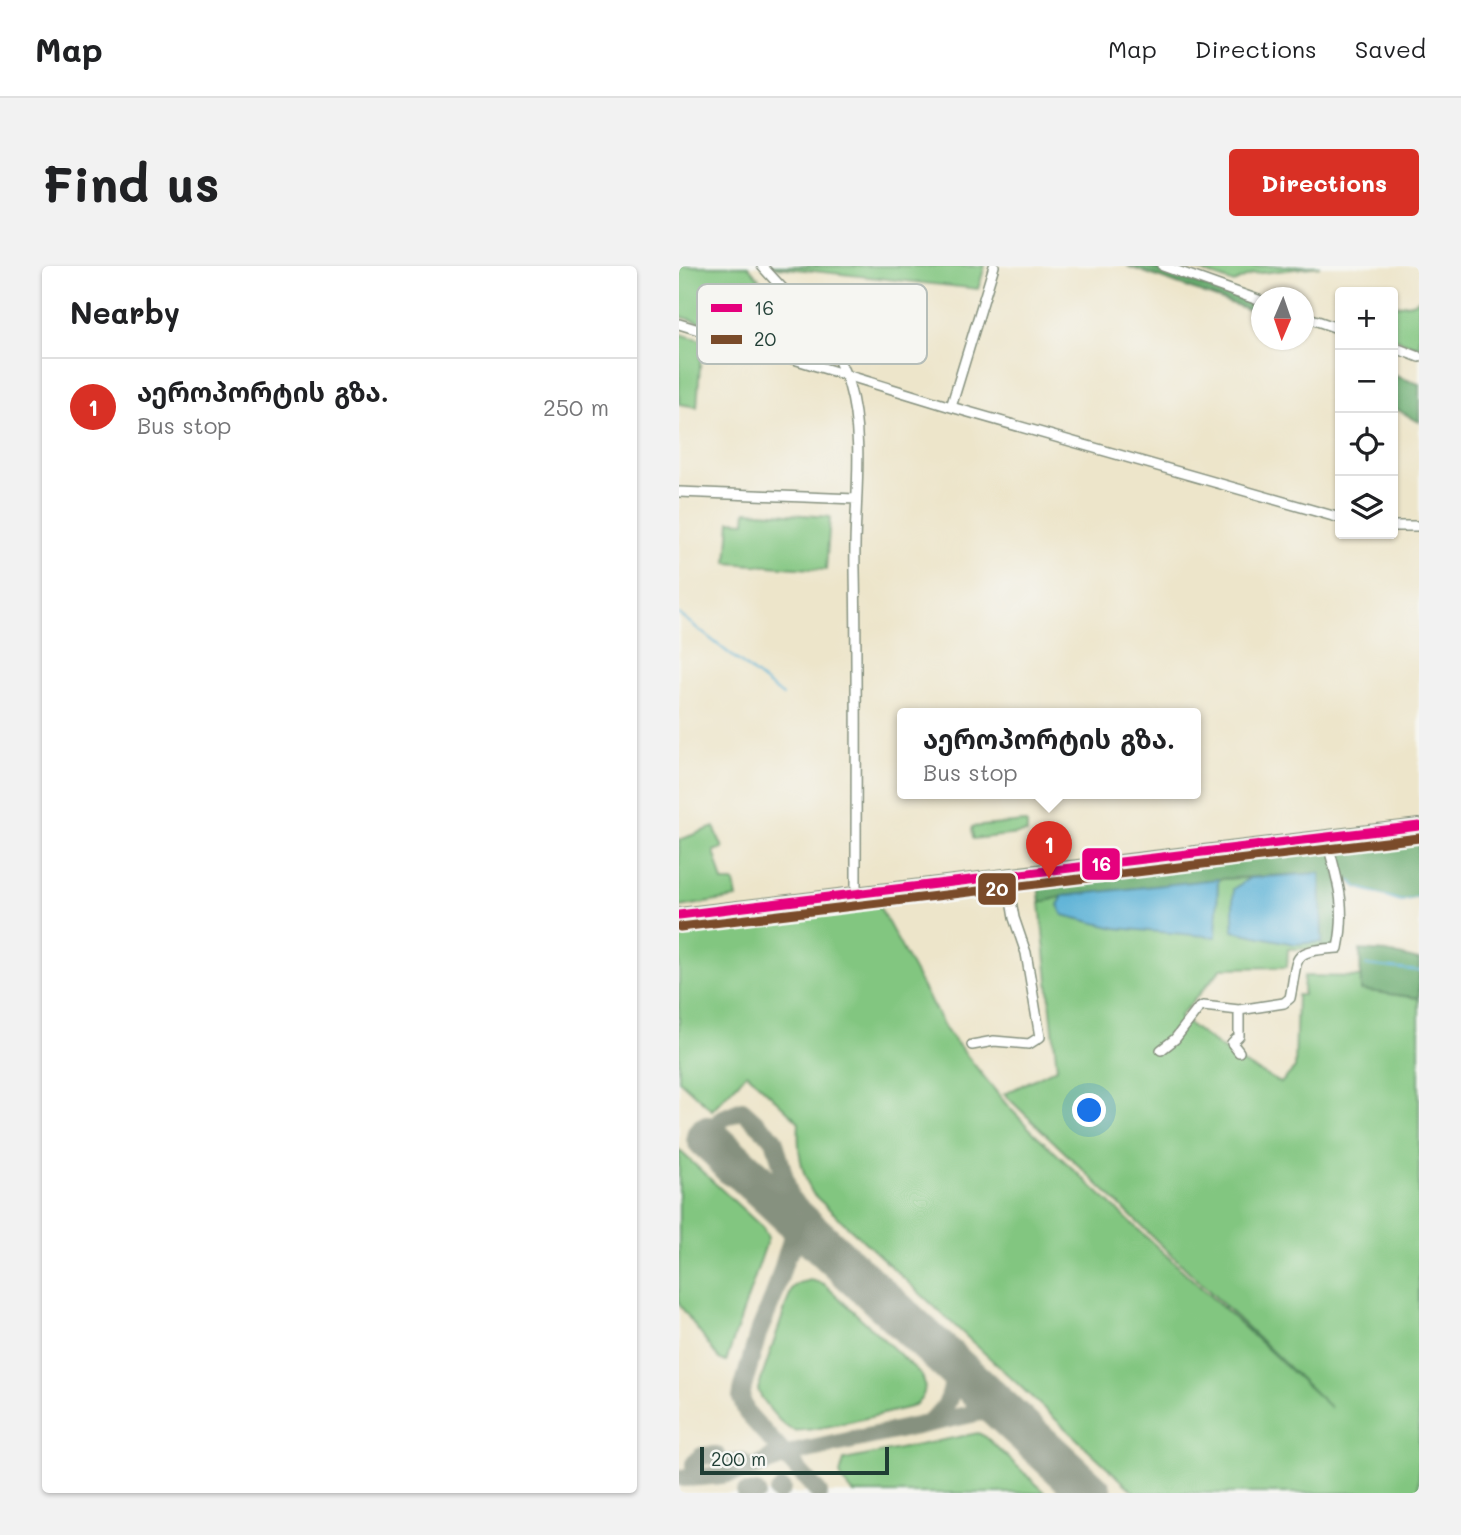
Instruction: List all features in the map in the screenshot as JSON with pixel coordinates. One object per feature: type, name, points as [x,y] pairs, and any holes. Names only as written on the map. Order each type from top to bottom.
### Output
[{"type":"highway","points":[[679,915],[1419,826]]},
{"type":"street","points":[[762,266],[778,284]]},
{"type":"street","points":[[951,407],[994,266]]},
{"type":"street","points":[[1163,266],[1251,297]]},
{"type":"street","points":[[1314,320],[1335,327]]},
{"type":"street","points":[[679,324],[697,329]]},
{"type":"street","points":[[1398,349],[1419,356]]},
{"type":"street","points":[[811,364],[951,407],[1335,517]]},
{"type":"street","points":[[839,364],[849,382],[855,410],[857,450],[856,894]]},
{"type":"street","points":[[679,492],[856,499]]},
{"type":"street","points":[[1398,526],[1419,526]]},
{"type":"street","points":[[1161,1049],[1175,1039],[1203,1006],[1239,1010],[1284,1003],[1290,998],[1298,957],[1306,950],[1338,948],[1343,923],[1341,891],[1326,837]]},
{"type":"street","points":[[972,1045],[994,1041],[1029,1044],[1040,1037],[1026,953],[1014,918],[1007,877]]},
{"type":"street","points":[[1239,1010],[1239,1036],[1232,1043],[1239,1052]]},
{"type":"green space","points":[[679,266],[748,266],[764,284],[697,284],[697,322],[679,316]]},
{"type":"green space","points":[[768,266],[985,266],[978,289]]},
{"type":"green space","points":[[1127,266],[1148,266],[1251,302],[1251,310]]},
{"type":"green space","points":[[1186,266],[1320,266],[1252,274],[1234,283]]},
{"type":"green space","points":[[1419,299],[1419,347],[1398,340],[1398,305]]},
{"type":"green space","points":[[679,334],[697,339],[697,364],[700,364],[697,407],[679,404]]},
{"type":"green space","points":[[1398,377],[1419,384],[1419,422],[1398,410]]},
{"type":"green space","points":[[746,511],[830,517],[826,570],[727,563],[730,521],[745,522]]},
{"type":"green space","points":[[1024,822],[1027,824],[1027,833],[973,839],[972,827]]},
{"type":"green space","points":[[714,827],[723,848],[714,851],[723,882],[734,882],[737,898],[679,907],[679,840]]},
{"type":"green space","points":[[1419,832],[1419,897],[1401,901],[1357,887],[1335,869],[1341,891],[1338,948],[1322,949],[1320,873],[1218,879],[1063,896],[1040,903],[1038,884],[1057,876]]},
{"type":"green space","points":[[1250,878],[1233,889],[1233,931],[1295,944],[1322,942],[1322,949],[1288,949],[1287,967],[1222,968],[1179,1017],[1239,1061],[1281,1083],[1295,1068],[1297,995],[1303,995],[1304,976],[1361,977],[1361,990],[1419,998],[1419,1493],[1135,1493],[813,1194],[800,1159],[799,1122],[747,1073],[712,1110],[679,1080],[679,930],[879,906],[946,1030],[1006,1104],[1331,1408],[1004,1094],[1057,1068],[1040,903],[1063,896],[1058,905],[1063,915],[1116,928],[1216,936],[1218,879]]},
{"type":"green space","points":[[1360,950],[1387,952],[1419,960],[1419,998],[1361,990]]},
{"type":"green space","points":[[679,1150],[763,1228],[768,1238],[726,1362],[719,1359],[679,1304]]},
{"type":"green space","points":[[811,1280],[824,1284],[921,1374],[924,1393],[916,1404],[850,1422],[802,1430],[788,1428],[772,1412],[758,1389],[792,1288]]},
{"type":"green space","points":[[978,1433],[986,1437],[1046,1493],[854,1493],[843,1482],[840,1474],[844,1460]]},
{"type":"water","points":[[1320,873],[1322,942],[1295,944],[1233,931],[1233,889],[1250,878]]},
{"type":"water","points":[[1218,879],[1216,937],[1116,928],[1063,915],[1058,905],[1063,896]]},
{"type":"waterway","points":[[679,614],[783,696]]},
{"type":"waterway","points":[[1351,881],[1357,887],[1401,901],[1419,897]]},
{"type":"waterway","points":[[1366,965],[1419,971]]},
{"type":"taxiway","points":[[754,1180],[729,1177],[716,1164],[711,1151],[721,1119],[742,1110],[774,1139],[797,1221],[774,1296],[758,1334],[741,1398],[747,1413],[819,1493]]},
{"type":"taxiway","points":[[788,1254],[799,1242],[811,1241],[834,1255]]},
{"type":"taxiway","points":[[929,1422],[944,1408],[951,1391],[951,1372],[942,1355]]},
{"type":"taxiway","points":[[764,1464],[798,1452],[981,1412],[1007,1418],[1022,1430]]},
{"type":"taxiway","points":[[695,1477],[694,1464],[701,1456],[716,1455],[723,1464],[742,1462]]},
{"type":"taxiway","points":[[683,1478],[742,1471],[754,1468],[770,1458]]},
{"type":"taxiway","points":[[778,1493],[782,1489]]},
{"type":"taxiway","points":[[745,1493],[757,1493]]},
{"type":"runway","points":[[707,1137],[1091,1493]]},
{"type":"transit line","name":"16","points":[[679,915],[1419,826]]},
{"type":"transit line","name":"20","points":[[680,927],[1419,838]]},
{"type":"place","name":"აეროპორტის გზა.","points":[[1049,879]]}]
